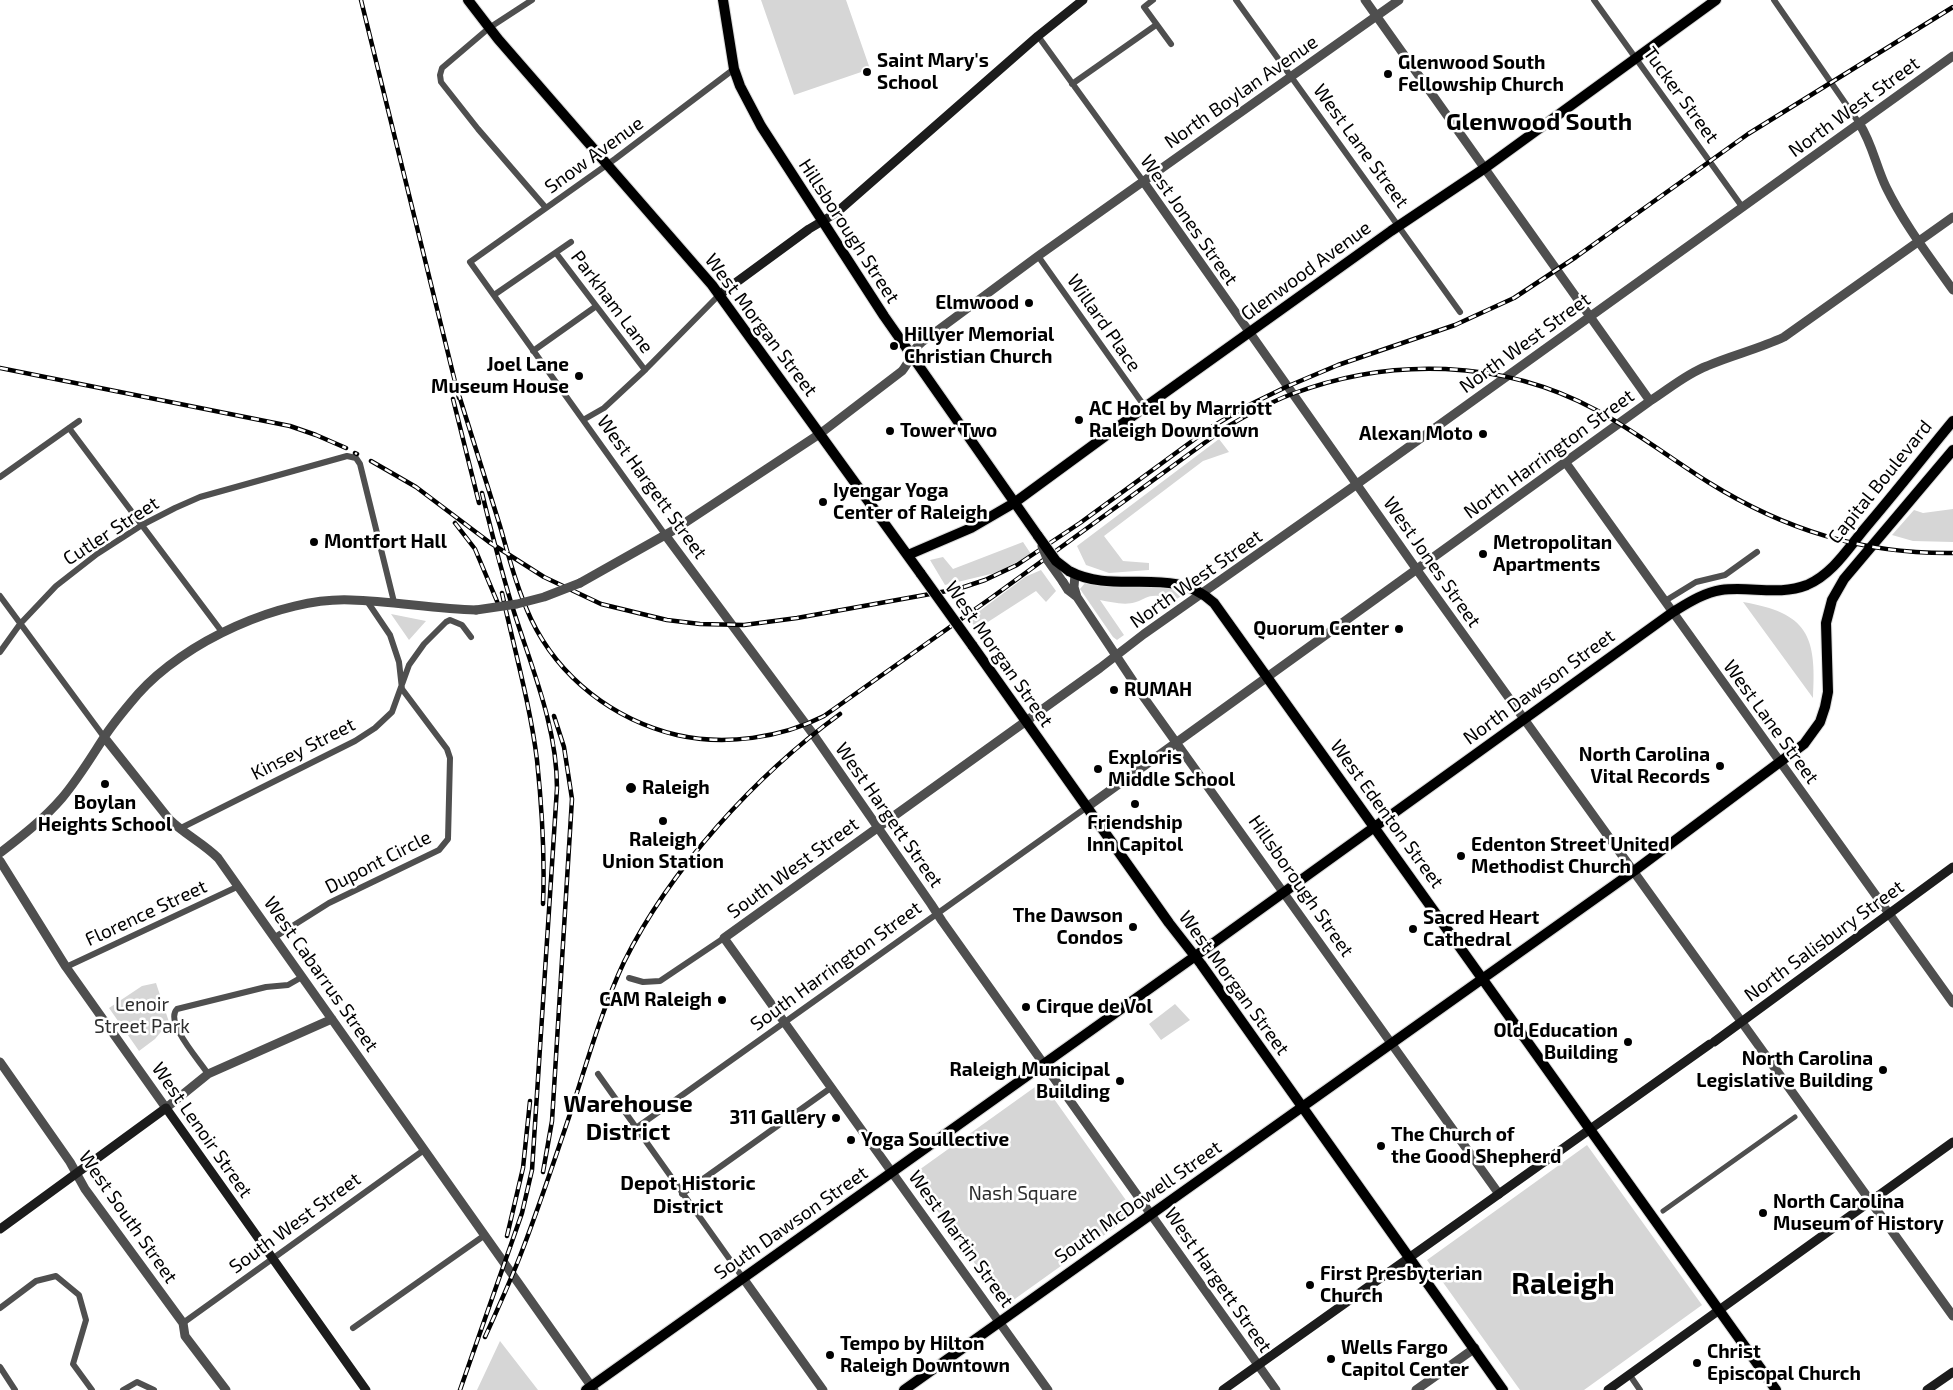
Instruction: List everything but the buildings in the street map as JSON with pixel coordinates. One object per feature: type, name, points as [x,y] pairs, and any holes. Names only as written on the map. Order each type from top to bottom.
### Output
[{"type":"main road","name":"West Morgan Street","points":[[468,0],[489,28],[719,295],[821,433],[1504,1390]]},
{"type":"main road","name":"Hillsborough Street","points":[[723,0],[734,69],[740,86],[761,126],[822,222],[1014,503],[1056,561],[1075,574]]},
{"type":"main road","points":[[719,295],[809,229],[836,213],[1038,36],[1083,0]]},
{"type":"main road","name":"Glenwood Avenue","points":[[908,555],[971,528],[1014,503],[1145,407],[1484,168],[1716,0]]},
{"type":"main road","name":"Capital Boulevard","points":[[1834,565],[1896,493],[1953,421]]},
{"type":"main road","name":"Capital Boulevard","points":[[1634,871],[1804,744],[1820,722],[1828,692],[1826,623],[1832,600],[1844,579],[1953,450]]},
{"type":"main road","points":[[1920,489],[1953,460]]},
{"type":"main road","name":"North Dawson Street","points":[[1284,892],[1673,612],[1703,594],[1736,589],[1776,592],[1800,587],[1822,577],[1834,565]]},
{"type":"main road","name":"West Edenton Street","points":[[1075,574],[1106,582],[1167,582],[1183,586],[1201,595],[1213,602],[1220,610],[1776,1390]]},
{"type":"main road","name":"North Salisbury Street","points":[[1223,1390],[1712,1043],[1953,867]]},
{"type":"main road","name":"South McDowell Street","points":[[904,1390],[1634,871]]},
{"type":"main road","name":"South Dawson Street","points":[[590,1389],[1284,892]]},
{"type":"main road","points":[[0,1229],[77,1175],[166,1108]]},
{"type":"main road","name":"West Lenoir Street","points":[[166,1108],[366,1390]]},
{"type":"main road","points":[[1608,1390],[1953,1142]]},
{"type":"main road","points":[[1927,1390],[1953,1372]]},
{"type":"street","points":[[532,0],[489,28],[442,68],[440,75],[441,82],[478,129],[546,208]]},
{"type":"street","points":[[1153,0],[1144,7],[1171,44]]},
{"type":"street","name":"West Lane Street","points":[[1236,0],[1460,312]]},
{"type":"street","points":[[1365,0],[1650,401]]},
{"type":"street","name":"North Boylan Avenue","points":[[0,853],[30,830],[62,798],[104,737],[139,693],[181,658],[222,632],[262,615],[327,601],[394,602],[428,608],[476,610],[517,604],[544,597],[580,582],[666,536],[821,433],[902,371],[918,344],[1038,256],[1399,0]]},
{"type":"street","name":"Tucker Street","points":[[1594,0],[1743,208]]},
{"type":"street","points":[[1774,0],[1860,123],[1872,148],[1886,187],[1918,241],[1953,290]]},
{"type":"street","points":[[1072,84],[1156,25]]},
{"type":"street","name":"West Jones Street","points":[[1038,36],[1143,181],[1417,570],[1953,1316]]},
{"type":"street","name":"North West Street","points":[[1116,656],[1953,56]]},
{"type":"street","name":"Snow Avenue","points":[[470,262],[608,165],[734,69]]},
{"type":"street","name":"North Harrington Street","points":[[1177,742],[1688,375],[1784,337],[1953,217]]},
{"type":"street","points":[[494,295],[571,242]]},
{"type":"street","name":"Parkham Lane","points":[[556,253],[595,307],[645,370]]},
{"type":"street","name":"Willard Place","points":[[1038,256],[1145,407]]},
{"type":"street","name":"West Hargett Street","points":[[470,262],[666,536],[776,684],[937,914],[1276,1390]]},
{"type":"street","points":[[583,420],[604,408],[645,370],[719,295]]},
{"type":"street","points":[[534,351],[595,307]]},
{"type":"street","points":[[0,478],[79,421]]},
{"type":"street","points":[[69,428],[222,632]]},
{"type":"street","name":"Cutler Street","points":[[0,652],[20,624],[56,586],[98,554],[142,525],[200,497],[347,456],[354,456],[358,460],[394,602]]},
{"type":"street","name":"West Lane Street","points":[[1566,463],[1952,1001]]},
{"type":"street","name":"Hillsborough Street","points":[[1038,536],[1048,561],[1068,590],[1077,597]]},
{"type":"street","points":[[1665,601],[1696,582],[1725,575],[1757,552]]},
{"type":"street","name":"Hillsborough Street","points":[[1075,574],[1074,587],[1077,597],[1116,656],[1499,1194]]},
{"type":"street","name":"West Cabarrus Street","points":[[0,596],[159,808],[179,829],[207,847],[218,858],[239,886],[485,1235],[590,1389]]},
{"type":"street","name":"Dupont Circle","points":[[275,937],[329,903],[439,850],[448,840],[450,758],[447,749],[402,689],[395,648],[390,635],[367,601]]},
{"type":"street","name":"Kinsey Street","points":[[179,829],[359,739],[392,712],[402,689],[409,665],[424,644],[446,622],[450,620],[456,621],[462,625],[471,637]]},
{"type":"street","name":"South West Street","points":[[629,978],[643,982],[660,981],[724,938],[1116,656]]},
{"type":"street","name":"South Harrington Street","points":[[636,1128],[1177,742]]},
{"type":"street","name":"West Lenoir Street","points":[[0,861],[66,967],[166,1108]]},
{"type":"street","name":"Florence Street","points":[[66,967],[239,886]]},
{"type":"street","name":"West Martin Street","points":[[724,938],[1048,1390]]},
{"type":"street","points":[[208,1074],[177,1029],[174,1018],[177,1009],[266,987],[288,985],[302,977]]},
{"type":"street","points":[[166,1108],[208,1074],[332,1019]]},
{"type":"street","name":"West South Street","points":[[0,1062],[121,1239],[183,1322],[185,1336],[226,1390]]},
{"type":"street","points":[[598,1074],[823,1390]]},
{"type":"street","points":[[682,1194],[832,1087]]},
{"type":"street","points":[[1664,1211],[1795,1117]]},
{"type":"street","name":"South West Street","points":[[183,1322],[274,1259],[424,1150]]},
{"type":"street","points":[[353,1328],[485,1235]]},
{"type":"street","points":[[0,1308],[36,1281],[56,1276],[79,1295],[86,1320],[74,1364],[92,1390]]},
{"type":"street","points":[[1416,1390],[1475,1348]]},
{"type":"street","points":[[0,1367],[16,1390]]},
{"type":"street","points":[[1629,1374],[1640,1390]]},
{"type":"street","points":[[123,1390],[137,1382],[154,1390]]},
{"type":"green space","points":[[761,0],[846,0],[870,69],[794,95]]},
{"type":"green space","points":[[1219,439],[1229,452],[1203,461],[1104,536],[1123,561],[1149,563],[1149,570],[1109,573],[1086,565],[1077,546]]},
{"type":"green space","points":[[1953,509],[1953,542],[1913,541],[1892,535],[1914,510],[1923,513]]},
{"type":"green space","points":[[1023,542],[1031,554],[999,572],[945,585],[930,560],[943,557],[953,569]]},
{"type":"green space","points":[[1041,570],[1056,591],[1046,602],[1036,591],[977,629],[969,619],[1025,577]]},
{"type":"green space","points":[[1085,583],[1180,589],[1181,596],[1165,603],[1159,602],[1159,596],[1127,604],[1100,600],[1124,635],[1117,640],[1080,589]]},
{"type":"green space","points":[[1743,602],[1781,613],[1794,621],[1803,630],[1813,658],[1813,698]]},
{"type":"green space","points":[[391,614],[426,621],[409,640]]},
{"type":"green space","name":"Lenoir Street Park","points":[[156,983],[169,1022],[155,1039],[139,1051],[109,1008],[142,986]]},
{"type":"green space","points":[[1175,1004],[1190,1020],[1161,1040],[1149,1024]]},
{"type":"green space","name":"Nash Square","points":[[1042,1082],[1135,1213],[1005,1306],[912,1175]]},
{"type":"green space","points":[[1587,1145],[1702,1305],[1584,1390],[1520,1390],[1427,1260]]},
{"type":"green space","points":[[500,1341],[538,1390],[477,1390]]},
{"type":"railway","points":[[361,0],[459,398]]},
{"type":"railway","points":[[371,461],[416,487],[489,542],[544,577],[601,604],[667,620],[700,624],[744,625],[797,618],[958,589],[985,580],[1017,565],[1080,523],[1210,428],[1245,407],[1338,365],[1455,325],[1514,298],[1576,257],[1748,134],[1953,7]]},
{"type":"railway","points":[[0,368],[290,426],[346,448]]},
{"type":"railway","points":[[458,392],[517,585],[531,619],[543,640],[573,678],[591,694],[611,707],[632,719],[654,728],[695,738],[733,740],[771,735],[807,724],[824,716],[991,598],[1225,428],[1266,405],[1292,394],[1329,382],[1368,374],[1406,369],[1445,369],[1484,373],[1523,381],[1560,393],[1596,410],[1737,499],[1795,526],[1856,544],[1887,549],[1953,553]]},
{"type":"railway","points":[[453,399],[479,503]]},
{"type":"railway","points":[[460,1390],[522,1213],[532,1170],[557,788],[553,744],[543,700],[506,585],[482,493]]},
{"type":"railway","points":[[455,523],[475,549],[499,606]]},
{"type":"railway","points":[[502,593],[526,697],[537,760],[543,832],[543,904]]},
{"type":"railway","points":[[485,1337],[535,1216],[609,998],[624,962],[643,927],[690,859],[718,826],[777,765],[840,714]]},
{"type":"railway","points":[[543,1172],[552,1121],[572,799],[564,747],[554,716]]},
{"type":"railway","points":[[507,1236],[523,1168],[530,1101]]},
{"type":"place","name":"Saint Mary's School","points":[[867,72]]},
{"type":"place","name":"Glenwood South Fellowship Church","points":[[1388,74]]},
{"type":"place","name":"Elmwood","points":[[1029,303]]},
{"type":"place","name":"Hillyer Memorial Christian Church","points":[[894,346]]},
{"type":"place","name":"Joel Lane Museum House","points":[[579,376]]},
{"type":"place","name":"AC Hotel by Marriott Raleigh Downtown","points":[[1079,420]]},
{"type":"place","name":"Tower Two","points":[[890,431]]},
{"type":"place","name":"Alexan Moto","points":[[1483,434]]},
{"type":"place","name":"Iyengar Yoga Center of Raleigh","points":[[823,502]]},
{"type":"place","name":"Montfort Hall","points":[[314,542]]},
{"type":"place","name":"Metropolitan Apartments","points":[[1483,554]]},
{"type":"place","name":"Quorum Center","points":[[1399,629]]},
{"type":"place","name":"RUMAH","points":[[1114,690]]},
{"type":"place","name":"North Carolina Vital Records","points":[[1720,766]]},
{"type":"place","name":"Exploris Middle School","points":[[1098,769]]},
{"type":"place","name":"Boylan Heights School","points":[[105,784]]},
{"type":"place","name":"Raleigh","points":[[631,788]]},
{"type":"place","name":"Friendship Inn Capitol","points":[[1135,804]]},
{"type":"place","name":"Raleigh Union Station","points":[[663,821]]},
{"type":"place","name":"Edenton Street United Methodist Church","points":[[1461,856]]},
{"type":"place","name":"The Dawson Condos","points":[[1133,927]]},
{"type":"place","name":"Sacred Heart Cathedral","points":[[1413,929]]},
{"type":"place","name":"CAM Raleigh","points":[[722,1000]]},
{"type":"place","name":"Cirque de Vol","points":[[1026,1007]]},
{"type":"place","name":"Old Education Building","points":[[1628,1042]]},
{"type":"place","name":"North Carolina Legislative Building","points":[[1883,1070]]},
{"type":"place","name":"Raleigh Municipal Building","points":[[1120,1081]]},
{"type":"place","name":"311 Gallery","points":[[836,1118]]},
{"type":"place","name":"Yoga Soullective","points":[[851,1140]]},
{"type":"place","name":"The Church of the Good Shepherd","points":[[1381,1146]]},
{"type":"place","name":"North Carolina Museum of History","points":[[1763,1213]]},
{"type":"place","name":"First Presbyterian Church","points":[[1310,1285]]},
{"type":"place","name":"Tempo by Hilton Raleigh Downtown","points":[[830,1355]]},
{"type":"place","name":"Wells Fargo Capitol Center","points":[[1331,1359]]},
{"type":"place","name":"Christ Episcopal Church","points":[[1697,1363]]},
{"type":"district","name":"Glenwood South","points":[[1539,122]]},
{"type":"district","name":"Warehouse District","points":[[628,1118]]},
{"type":"district","name":"Depot Historic District","points":[[688,1194]]},
{"type":"district","name":"Raleigh","points":[[1563,1284]]}]
